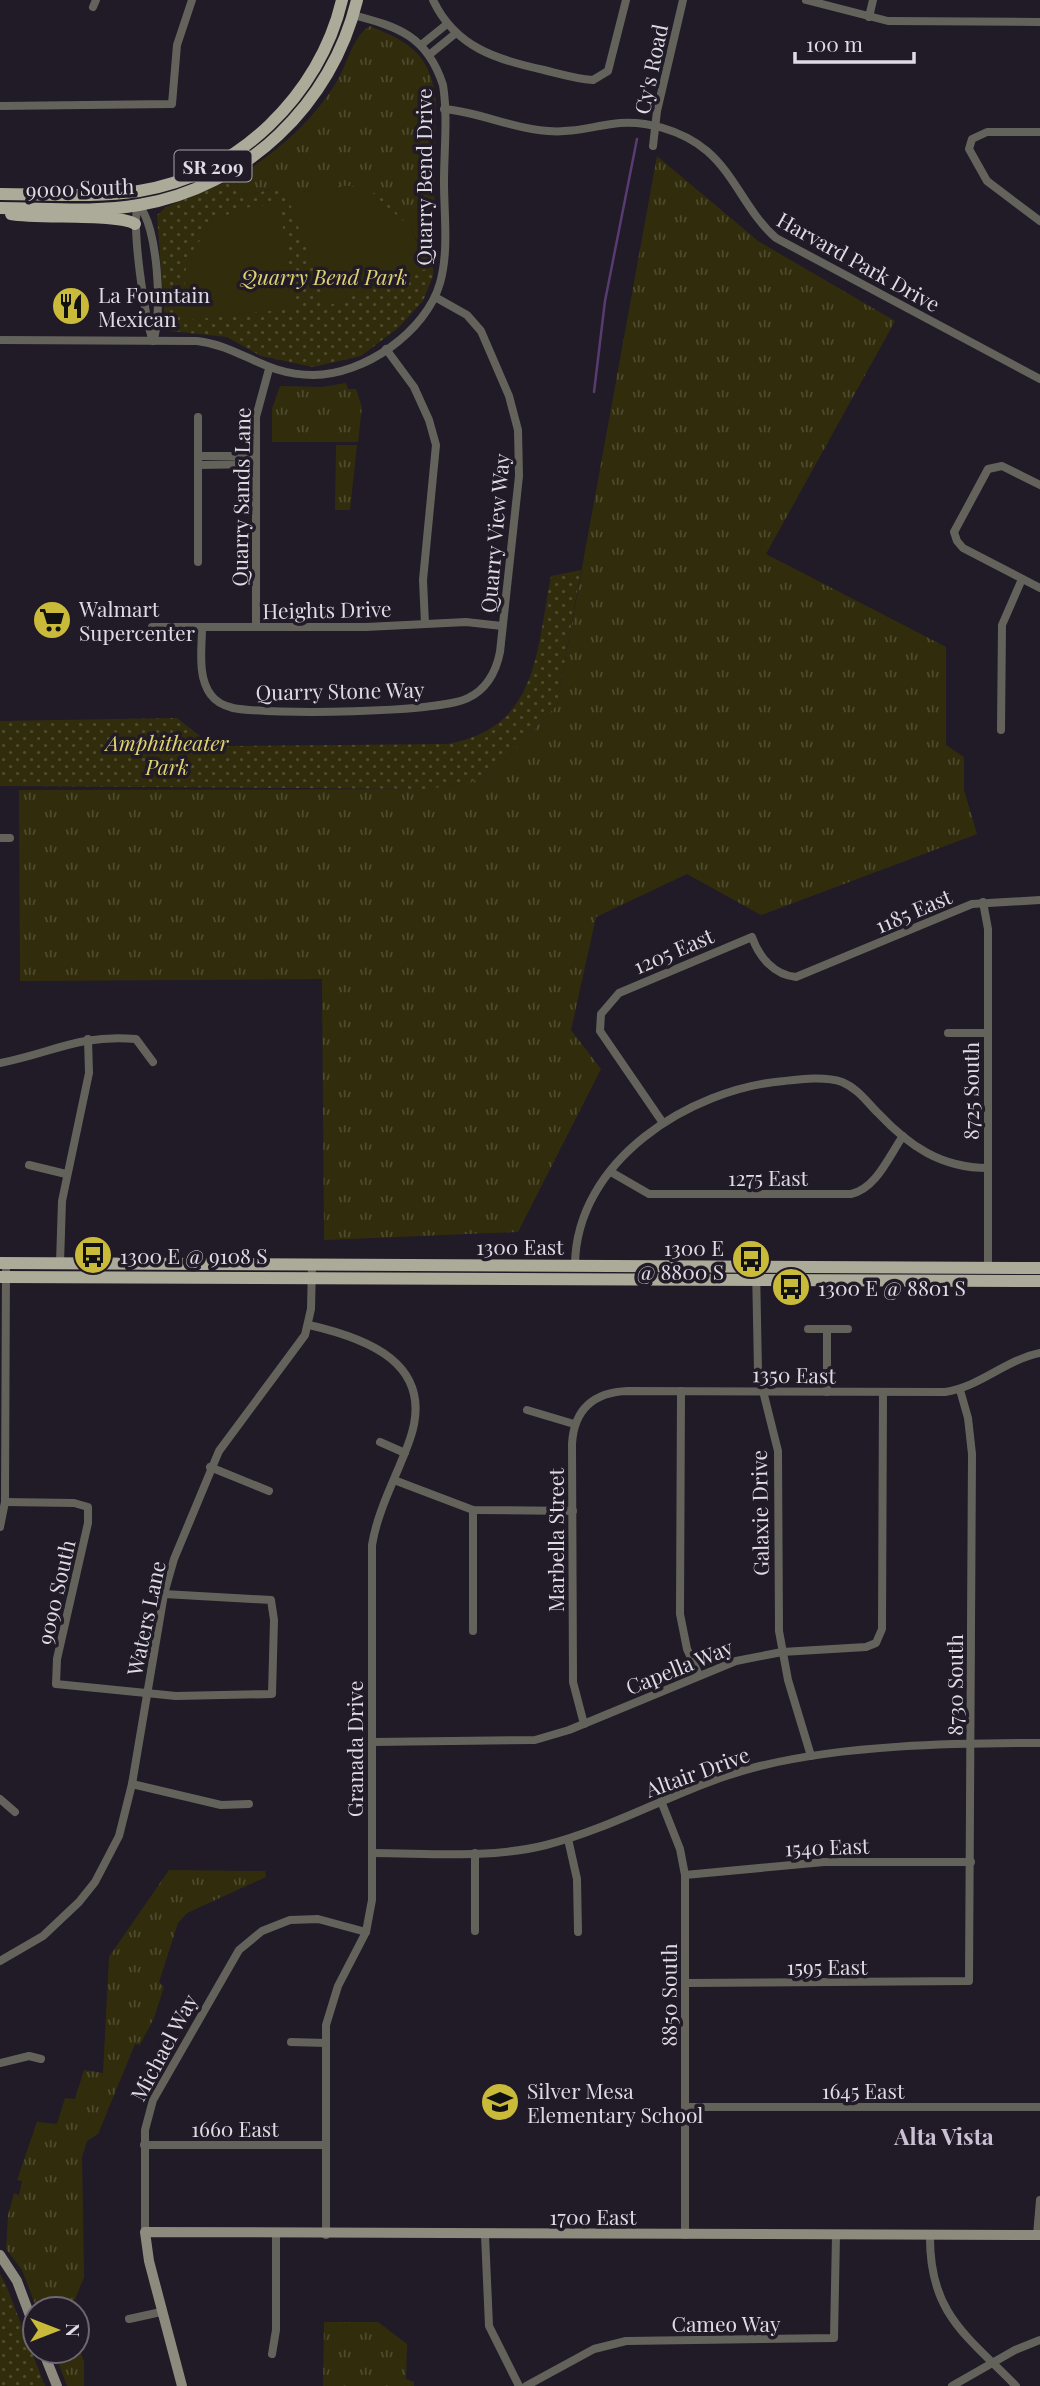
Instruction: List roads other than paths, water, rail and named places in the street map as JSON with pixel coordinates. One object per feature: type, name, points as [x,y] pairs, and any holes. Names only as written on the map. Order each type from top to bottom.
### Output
[{"type":"main road","name":"9000 South","points":[[5,194],[96,195],[140,191],[182,180],[222,161],[268,127],[301,90],[327,45],[342,0]]},
{"type":"main road","name":"9000 South","points":[[0,210],[138,205],[172,197],[208,183],[240,166],[275,139],[300,114],[324,80],[357,0]]},
{"type":"main road","points":[[5,194],[62,201],[126,201],[138,205],[154,196],[197,181],[222,161]]},
{"type":"main road","points":[[0,210],[40,218],[122,218],[135,224]]},
{"type":"main road","name":"1300 East","points":[[3,1263],[575,1265],[756,1273]]},
{"type":"main road","name":"1300 East","points":[[988,1275],[1040,1268]]},
{"type":"main road","name":"1300 East","points":[[3,1277],[312,1278],[756,1273],[988,1275],[1040,1282]]},
{"type":"street","points":[[0,106],[172,104],[177,45],[192,0]]},
{"type":"street","points":[[433,0],[447,24],[485,53],[510,62],[587,80],[601,78],[609,67],[626,0]]},
{"type":"street","name":"Cy's Road","points":[[653,146],[683,0]]},
{"type":"street","points":[[806,0],[869,17],[905,22],[1040,22]]},
{"type":"street","points":[[869,17],[873,0]]},
{"type":"street","name":"Quarry Bend Drive","points":[[0,340],[212,342],[270,369],[301,375],[334,373],[361,364],[386,349],[422,317],[435,297],[444,253],[443,85],[429,55],[398,27],[353,15]]},
{"type":"street","points":[[421,46],[447,24]]},
{"type":"street","points":[[429,55],[456,33]]},
{"type":"street","name":"Harvard Park Drive","points":[[444,108],[545,131],[578,131],[625,123],[655,127],[691,140],[712,155],[730,176],[761,226],[776,238],[1040,379]]},
{"type":"street","points":[[1040,132],[975,135],[969,149],[987,181],[1040,220]]},
{"type":"street","points":[[138,205],[135,224],[146,321],[153,341]]},
{"type":"street","points":[[138,205],[149,223],[157,285],[158,328],[153,341]]},
{"type":"street","name":"Quarry View Way","points":[[435,297],[467,315],[481,331],[516,418],[520,464],[498,660],[492,676]]},
{"type":"street","points":[[386,349],[414,387],[429,420],[436,445],[424,580],[425,624]]},
{"type":"street","name":"Quarry Sands Lane","points":[[256,627],[257,405],[270,369]]},
{"type":"street","points":[[198,417],[198,562]]},
{"type":"street","points":[[198,461],[256,460]]},
{"type":"street","points":[[1040,485],[1002,466],[988,469],[957,523],[955,537],[963,548],[1040,588]]},
{"type":"street","points":[[1001,730],[1002,625],[1022,579]]},
{"type":"street","name":"Heights Drive","points":[[152,627],[466,622],[502,626]]},
{"type":"street","name":"Quarry Stone Way","points":[[202,627],[203,681],[212,697],[229,707],[342,711],[444,705],[468,698],[492,676]]},
{"type":"street","points":[[0,838],[10,838]]},
{"type":"street","name":"1185 East","points":[[752,937],[756,948],[771,966],[787,976],[805,975],[958,909],[983,902],[1040,900]]},
{"type":"street","name":"8725 South","points":[[983,902],[988,929],[988,1275]]},
{"type":"street","name":"1205 East","points":[[663,1124],[600,1031],[601,1014],[610,1000],[628,988],[752,937]]},
{"type":"street","points":[[948,1033],[988,1033]]},
{"type":"street","points":[[60,1263],[60,1216],[66,1174],[89,1073],[88,1038]]},
{"type":"street","points":[[0,1063],[88,1038],[135,1038],[152,1062]]},
{"type":"street","points":[[575,1265],[576,1238],[590,1204],[611,1172],[663,1124],[716,1096],[768,1082],[834,1080],[858,1093],[903,1136],[949,1165],[988,1168]]},
{"type":"street","name":"1275 East","points":[[611,1172],[649,1194],[851,1194],[863,1191],[872,1182],[903,1136]]},
{"type":"street","points":[[29,1165],[66,1174]]},
{"type":"street","points":[[0,1527],[5,1502],[3,1263]]},
{"type":"street","name":"Waters Lane","points":[[0,1961],[23,1950],[62,1920],[95,1882],[119,1836],[132,1784],[164,1594],[181,1541],[210,1467],[229,1436],[301,1343],[309,1325],[312,1265]]},
{"type":"street","name":"Galaxie Drive","points":[[756,1273],[756,1354],[762,1391],[778,1451],[778,1604],[782,1652],[811,1756]]},
{"type":"street","name":"Granada Drive","points":[[309,1325],[377,1346],[397,1364],[411,1390],[414,1405],[414,1420],[405,1453],[372,1545],[372,1900],[366,1932],[331,2004],[326,2043],[326,2235]]},
{"type":"street","points":[[808,1329],[848,1329]]},
{"type":"street","points":[[827,1329],[827,1392]]},
{"type":"street","points":[[960,1390],[1013,1360],[1040,1353]]},
{"type":"street","name":"1350 East","points":[[574,1424],[592,1399],[603,1393],[960,1390]]},
{"type":"street","name":"8730 South","points":[[960,1390],[968,1418],[972,1454],[969,1982]]},
{"type":"street","points":[[681,1391],[680,1614],[687,1649],[699,1675]]},
{"type":"street","name":"Capella Way","points":[[372,1742],[519,1742],[550,1737],[736,1661],[782,1652],[866,1647],[876,1643],[881,1637],[883,1392]]},
{"type":"street","points":[[527,1410],[574,1424]]},
{"type":"street","name":"Marbella Street","points":[[574,1424],[573,1682],[584,1724]]},
{"type":"street","points":[[380,1443],[405,1453]]},
{"type":"street","points":[[210,1467],[269,1491]]},
{"type":"street","points":[[394,1480],[473,1510],[573,1511]]},
{"type":"street","name":"9090 South","points":[[5,1502],[74,1503],[88,1507],[88,1523],[57,1659],[56,1684],[148,1692]]},
{"type":"street","points":[[473,1510],[473,1631]]},
{"type":"street","points":[[148,1692],[191,1696],[272,1694],[274,1620],[271,1600],[164,1594]]},
{"type":"street","name":"Altair Drive","points":[[372,1853],[475,1853],[529,1849],[568,1839],[731,1774],[811,1756],[971,1744],[1040,1743]]},
{"type":"street","points":[[132,1784],[221,1805],[249,1804]]},
{"type":"street","points":[[0,1799],[15,1812]]},
{"type":"street","name":"8850 South","points":[[661,1801],[680,1849],[685,1875],[685,2235]]},
{"type":"street","points":[[568,1839],[577,1879],[578,1932]]},
{"type":"street","points":[[475,1853],[475,1931]]},
{"type":"street","name":"1540 East","points":[[685,1875],[824,1862],[971,1862]]},
{"type":"street","name":"Michael Way","points":[[181,2386],[161,2312],[145,2232],[144,2145],[148,2115],[160,2086],[231,1962],[250,1940],[275,1925],[304,1918],[318,1919],[366,1932]]},
{"type":"street","name":"1595 East","points":[[685,1983],[969,1982]]},
{"type":"street","points":[[291,2042],[326,2043]]},
{"type":"street","points":[[0,2063],[29,2056],[41,2059]]},
{"type":"street","name":"1645 East","points":[[686,2107],[1040,2107]]},
{"type":"street","name":"1660 East","points":[[144,2145],[326,2145]]},
{"type":"street","points":[[1039,2235],[1040,2200]]},
{"type":"street","name":"1700 East","points":[[145,2232],[276,2235],[1039,2235]]},
{"type":"street","points":[[272,2354],[276,2330],[276,2235]]},
{"type":"street","points":[[485,2235],[489,2326],[519,2386]]},
{"type":"street","name":"Cameo Way","points":[[526,2386],[594,2348],[625,2341],[834,2338],[836,2235]]},
{"type":"street","points":[[930,2235],[932,2275],[938,2296],[962,2332],[1016,2386]]},
{"type":"street","points":[[0,2255],[17,2281],[22,2295]]},
{"type":"street","points":[[129,2319],[161,2312]]},
{"type":"street","points":[[952,2386],[993,2362],[1040,2340]]},
{"type":"street","points":[[49,2365],[57,2386]]},
{"type":"waterway","points":[[594,392],[605,301],[637,139]]},
{"type":"place","name":"La Fountain Mexican","points":[[71,306]]},
{"type":"place","name":"Walmart Supercenter","points":[[52,620]]},
{"type":"place","name":"1300 E @ 9108 S","points":[[93,1255]]},
{"type":"place","name":"1300 E @ 8800 S","points":[[751,1259]]},
{"type":"place","name":"1300 E @ 8801 S","points":[[791,1287]]},
{"type":"place","name":"Silver Mesa Elementary School","points":[[500,2102]]},
{"type":"district","name":"Alta Vista","points":[[944,2135]]},
{"type":"park label","name":"Quarry Bend Park","points":[[324,276]]},
{"type":"park label","name":"Amphitheater Park","points":[[167,754]]}]
